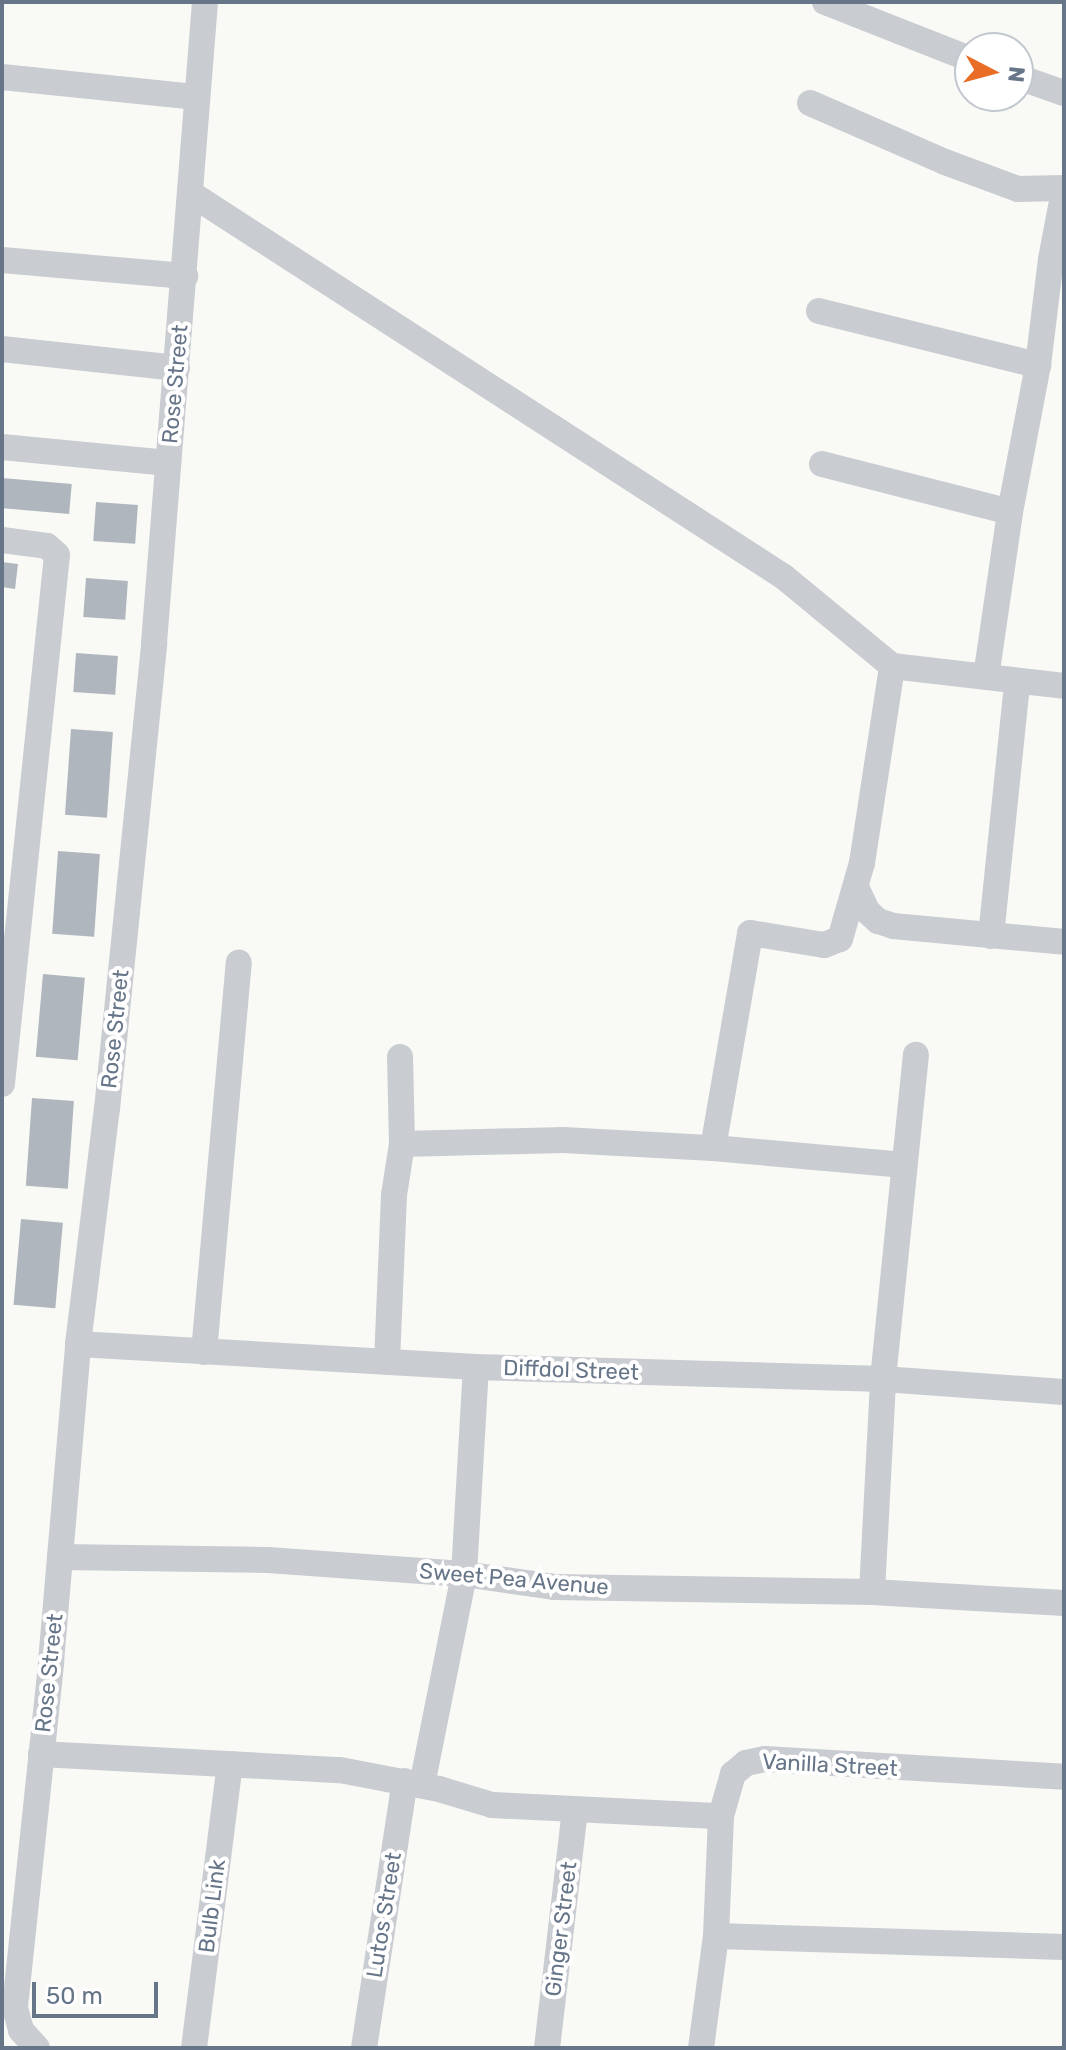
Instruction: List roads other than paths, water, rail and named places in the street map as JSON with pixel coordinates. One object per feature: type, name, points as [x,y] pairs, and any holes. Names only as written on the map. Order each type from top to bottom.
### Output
[{"type":"street","name":"Rose Street","points":[[37,2048],[21,2030],[15,2007],[78,1344],[107,1109],[154,643],[205,2]]},
{"type":"street","points":[[825,2],[954,53]]},
{"type":"street","points":[[2,77],[197,97]]},
{"type":"street","points":[[1034,83],[1064,93]]},
{"type":"street","points":[[810,103],[945,162],[1018,189],[1064,190],[986,677]]},
{"type":"street","points":[[190,193],[784,577],[892,666],[1017,683],[1064,686]]},
{"type":"street","points":[[2,260],[185,276]]},
{"type":"street","points":[[819,311],[1038,365]]},
{"type":"street","points":[[2,349],[177,368]]},
{"type":"street","points":[[2,447],[168,463]]},
{"type":"street","points":[[822,464],[1010,512]]},
{"type":"street","points":[[2,540],[47,546],[57,555],[9,947],[2,1084]]},
{"type":"street","points":[[713,1148],[750,933],[824,945],[840,939],[856,887],[892,666]]},
{"type":"street","points":[[991,936],[1017,683]]},
{"type":"street","points":[[856,887],[867,911],[878,921],[1064,942]]},
{"type":"street","points":[[204,1352],[239,963]]},
{"type":"street","points":[[872,1592],[883,1379],[916,1055]]},
{"type":"street","points":[[387,1362],[394,1195],[402,1144],[400,1057]]},
{"type":"street","points":[[402,1144],[563,1140],[622,1146],[713,1148],[904,1165]]},
{"type":"street","name":"Diffdol Street","points":[[78,1344],[476,1367],[883,1379],[1064,1392]]},
{"type":"street","name":"Lutos Street","points":[[364,2048],[414,1783],[464,1574],[476,1367]]},
{"type":"street","name":"Sweet Pea Avenue","points":[[60,1557],[268,1560],[464,1574],[554,1587],[872,1592],[1064,1603]]},
{"type":"street","points":[[41,1754],[340,1770],[414,1783],[492,1805],[721,1816]]},
{"type":"street","name":"Vanilla Street","points":[[701,2048],[716,1936],[721,1816],[733,1774],[756,1759],[1064,1777]]},
{"type":"street","name":"Bulb Link","points":[[194,2048],[230,1764]]},
{"type":"street","name":"Ginger Street","points":[[547,2048],[575,1811]]},
{"type":"street","points":[[716,1936],[1064,1947]]}]
